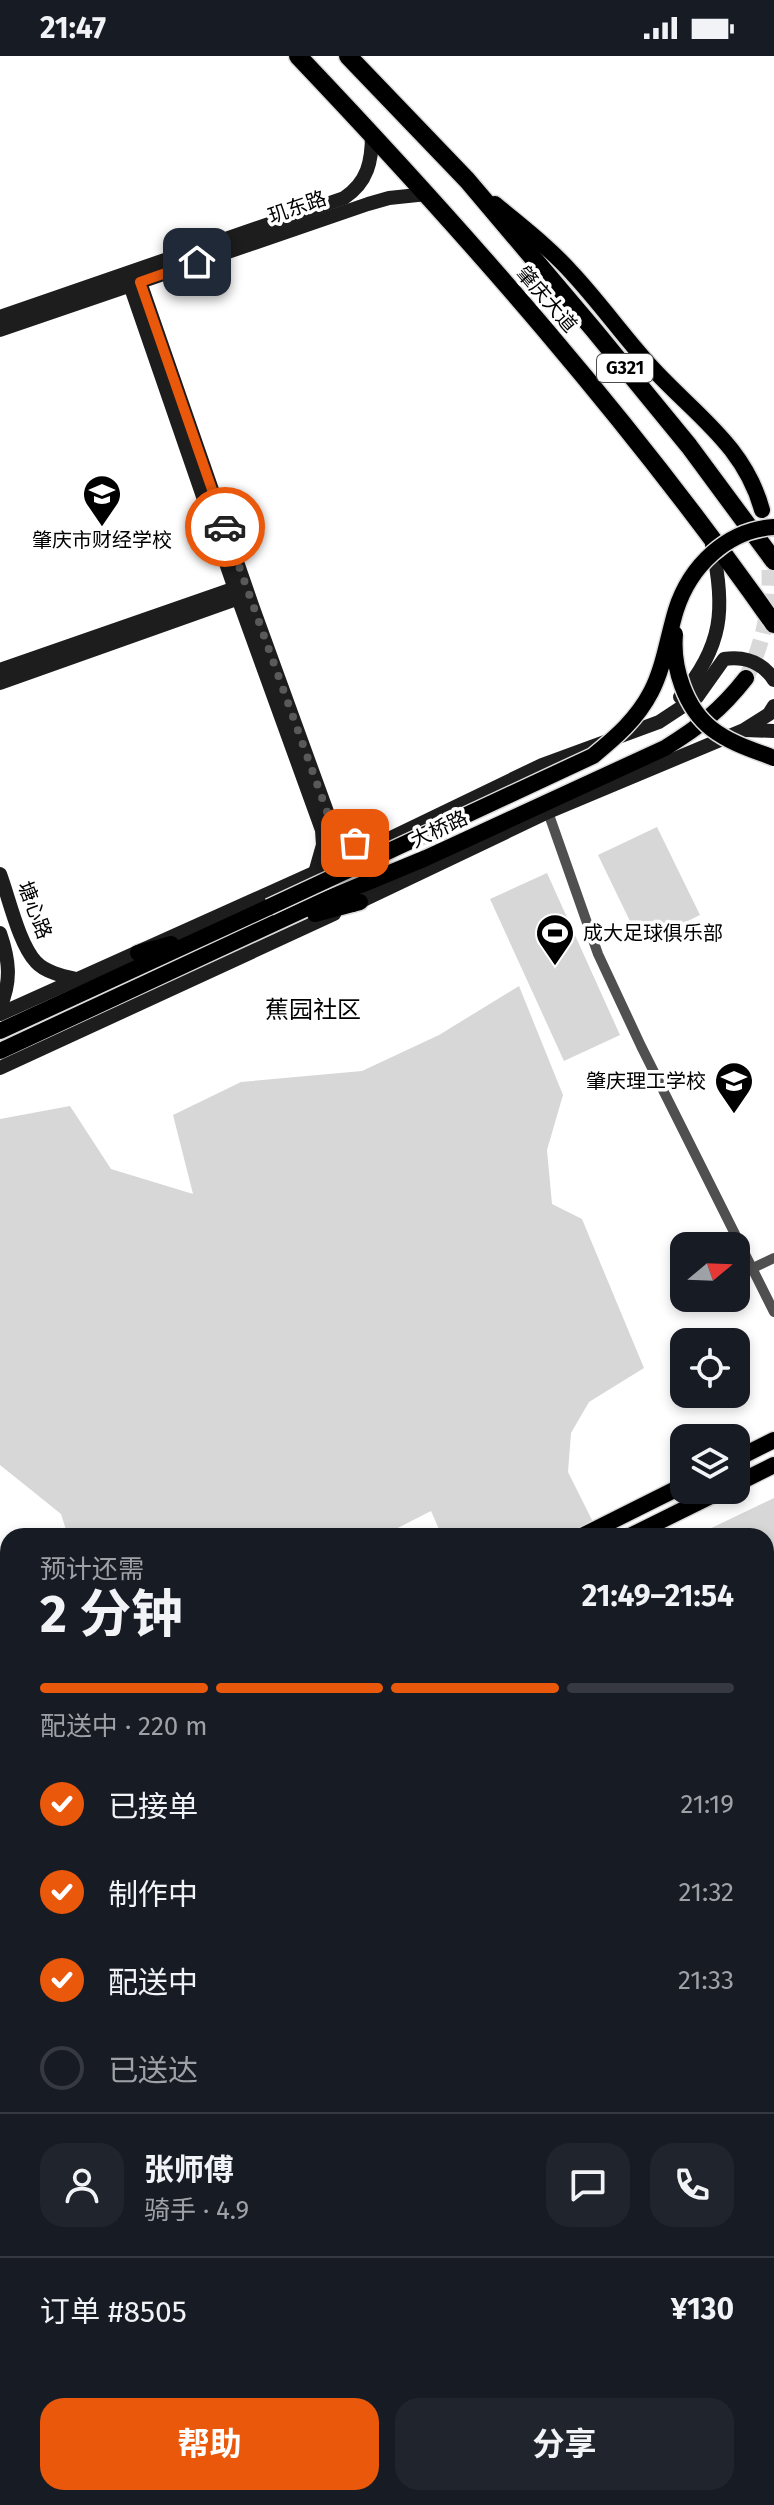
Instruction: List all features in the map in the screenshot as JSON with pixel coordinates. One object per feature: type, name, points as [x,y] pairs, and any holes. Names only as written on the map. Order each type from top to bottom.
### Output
[{"type":"highway","name":"肇庆大道","points":[[298,56],[427,194],[539,323],[708,530],[774,624]]},
{"type":"highway","name":"肇庆大道","points":[[348,56],[467,180],[689,446],[774,561]]},
{"type":"main road","points":[[467,180],[571,272],[655,371],[718,434],[741,460],[756,488],[762,510]]},
{"type":"main road","points":[[0,1031],[593,756],[627,727],[652,691],[688,581],[708,556],[731,538],[774,527]]},
{"type":"main road","points":[[677,608],[674,643],[678,674],[694,709],[721,736],[774,758]]},
{"type":"main road","name":"大桥路","points":[[0,1051],[320,902],[426,858],[665,748],[724,706],[746,678]]},
{"type":"main road","points":[[246,938],[322,911],[360,902]]},
{"type":"main road","points":[[138,953],[211,934]]},
{"type":"main road","points":[[750,1452],[774,1440]]},
{"type":"main road","points":[[750,1477],[774,1465]]},
{"type":"main road","points":[[598,1528],[670,1492]]},
{"type":"main road","points":[[646,1528],[695,1504]]},
{"type":"street","name":"玑东路","points":[[0,317],[344,198],[356,190],[365,178],[372,159],[372,134]]},
{"type":"street","name":"玑东路","points":[[0,330],[368,204],[389,198],[427,194]]},
{"type":"street","points":[[135,283],[322,830],[323,845],[315,873]]},
{"type":"street","points":[[659,722],[696,678],[708,655],[720,619],[721,583],[708,530]]},
{"type":"street","points":[[0,670],[242,591]]},
{"type":"street","points":[[0,683],[242,591]]},
{"type":"street","points":[[242,591],[330,820],[355,843],[374,846]]},
{"type":"street","points":[[0,1014],[374,846],[555,760],[659,722],[697,697],[724,659],[740,657],[752,661],[763,667],[774,680]]},
{"type":"street","points":[[0,1068],[548,812],[744,730],[769,714],[774,706]]},
{"type":"street","points":[[744,730],[774,731]]},
{"type":"street","points":[[548,812],[598,954],[774,1312]]},
{"type":"street","name":"塘心路","points":[[0,874],[23,938],[37,964],[58,975],[76,979]]},
{"type":"street","name":"塘心路","points":[[0,933],[10,976],[0,1007]]},
{"type":"street","points":[[753,1268],[774,1258]]},
{"type":"shaded area","points":[[657,827],[700,915],[641,944],[598,855]]},
{"type":"shaded area","name":"成大足球俱乐部","points":[[547,873],[620,1035],[564,1061],[490,899]]},
{"type":"shaded area","points":[[519,986],[563,1095],[547,1150],[552,1204],[582,1219],[644,1368],[589,1402],[571,1433],[568,1472],[595,1526],[438,1528],[431,1511],[398,1528],[65,1528],[61,1514],[0,1465],[0,1119],[70,1106],[111,1169],[193,1194],[173,1115],[241,1082],[362,1071],[439,1035]]},
{"type":"shaded area","points":[[774,1498],[774,1528],[711,1528]]},
{"type":"tunnel","points":[[746,678],[762,637],[769,596],[770,575],[762,510]]},
{"type":"way so far","points":[[225,527],[330,820],[355,843]]},
{"type":"place","name":"肇庆市财经学校","points":[[102,528]]},
{"type":"place","name":"成大足球俱乐部","points":[[555,967]]},
{"type":"place","name":"肇庆理工学校","points":[[734,1115]]},
{"type":"district","name":"蕉园社区","points":[[313,1010]]},
{"type":"route","points":[[197,262],[140,282],[225,527]]}]
